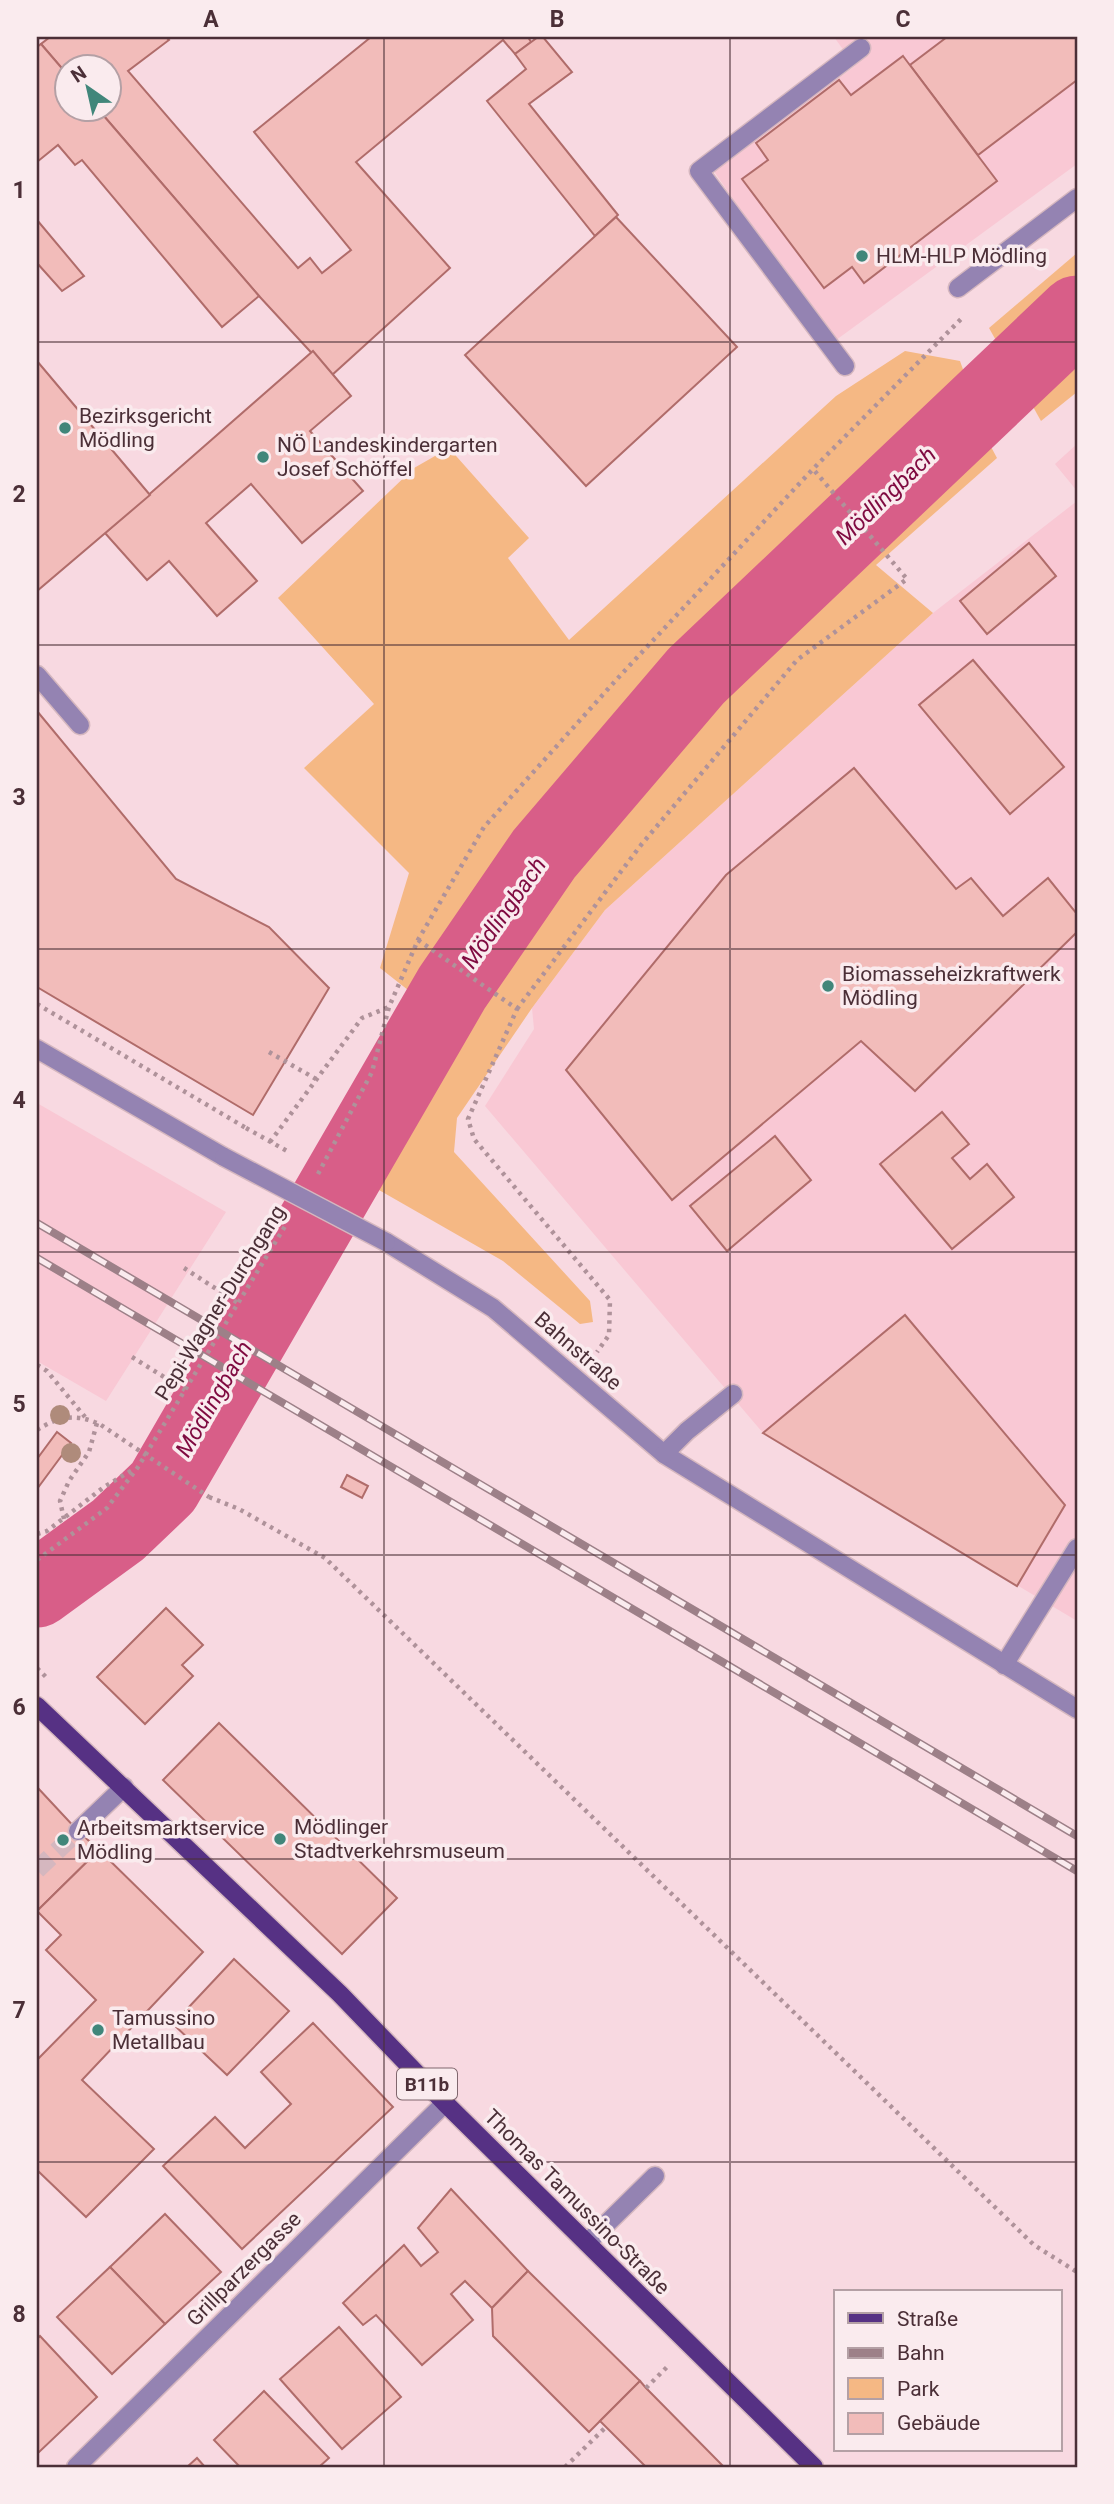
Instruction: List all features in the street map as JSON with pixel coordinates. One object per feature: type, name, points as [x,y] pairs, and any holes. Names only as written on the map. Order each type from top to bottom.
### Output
[{"type":"main road","name":"Thomas Tamussino-Straße","points":[[37,1706],[340,1993],[445,2103],[814,2467]]},
{"type":"street","points":[[845,366],[699,172],[861,48]]},
{"type":"street","points":[[958,288],[1077,198]]},
{"type":"street","points":[[37,675],[80,725]]},
{"type":"street","name":"Bahnstraße","points":[[37,1049],[224,1157],[386,1242],[493,1308],[664,1454],[1004,1665],[1075,1702]]},
{"type":"street","points":[[664,1454],[687,1431],[733,1394]]},
{"type":"street","points":[[1004,1665],[1077,1548]]},
{"type":"street","points":[[78,1831],[124,1787]]},
{"type":"street","name":"Grillparzergasse","points":[[76,2467],[445,2103]]},
{"type":"street","points":[[587,2244],[655,2176]]},
{"type":"path","points":[[314,1179],[372,1072],[389,1007],[418,940],[484,827],[617,679],[813,469],[968,312]]},
{"type":"path","points":[[597,1352],[609,1335],[610,1300],[474,1139],[468,1119],[517,1009],[641,845],[797,660],[907,579],[813,469]]},
{"type":"path","points":[[418,940],[517,1009]]},
{"type":"path","points":[[37,1004],[246,1128]]},
{"type":"path","points":[[270,1142],[314,1078],[362,1018],[389,1007]]},
{"type":"path","points":[[269,1052],[314,1078]]},
{"type":"path","name":"Pepi-Wagner-Durchgang","points":[[37,1559],[107,1508],[138,1467],[294,1213]]},
{"type":"path","points":[[184,1268],[238,1303]]},
{"type":"path","points":[[586,1343],[607,1361]]},
{"type":"path","points":[[132,1357],[185,1390]]},
{"type":"path","points":[[37,1365],[47,1371],[85,1418]]},
{"type":"path","points":[[37,1430],[54,1419],[85,1418],[99,1424],[209,1497],[239,1508],[325,1558],[1034,2245],[1077,2272]]},
{"type":"path","points":[[64,1519],[60,1501],[69,1481],[89,1452],[99,1424]]},
{"type":"path","points":[[37,1534],[47,1531],[104,1487],[138,1467]]},
{"type":"path","points":[[565,2467],[606,2427]]},
{"type":"shaded area","name":"HLM-HLP Mödling","points":[[834,37],[1077,37],[1077,164],[832,343],[713,170],[855,66]]},
{"type":"shaded area","points":[[1077,444],[1077,491],[1055,464]]},
{"type":"shaded area","points":[[1077,501],[1077,1621],[763,1433],[485,1106],[534,1029],[532,1008],[605,910],[933,613]]},
{"type":"shaded area","points":[[37,1103],[226,1212],[106,1401],[37,1361]]},
{"type":"green space","points":[[1077,253],[1077,392],[1041,421],[989,328]]},
{"type":"green space","points":[[905,351],[960,361],[997,458],[876,565],[933,613],[605,910],[532,1008],[457,1118],[454,1152],[590,1301],[593,1322],[580,1324],[503,1261],[344,1170],[422,1001],[380,968],[409,873],[304,768],[374,704],[278,598],[414,468],[449,448],[529,538],[508,558],[569,640],[836,396]]},
{"type":"building","points":[[50,37],[166,37],[169,40],[128,71],[298,268],[310,258],[322,273],[351,250],[254,132],[371,37],[528,37],[531,42],[515,54],[503,40],[356,162],[450,268],[332,375],[259,296],[109,122],[122,122],[122,52],[52,52],[52,57],[41,44]]},
{"type":"building","points":[[538,37],[543,37],[572,72],[529,104],[618,215],[595,236],[487,101],[526,69],[515,54]]},
{"type":"building","points":[[947,37],[1077,37],[1077,80],[978,155],[910,65]]},
{"type":"building","points":[[41,44],[52,57],[52,122],[109,122],[259,296],[222,327],[82,160],[75,165],[58,145],[37,162],[37,47]]},
{"type":"building","points":[[903,56],[997,181],[864,283],[852,267],[824,288],[742,179],[768,160],[756,143],[839,80],[851,95]]},
{"type":"building","points":[[616,217],[737,347],[586,486],[465,355]]},
{"type":"building","points":[[37,220],[84,276],[62,291],[37,263]]},
{"type":"building","name":"NÖ Landeskindergarten Josef Schöffel","points":[[313,351],[351,396],[310,431],[363,491],[302,543],[251,484],[206,523],[257,581],[217,616],[169,561],[147,580],[105,533]]},
{"type":"building","name":"Bezirksgericht Mödling","points":[[37,361],[150,495],[37,591]]},
{"type":"building","points":[[1029,543],[1056,576],[987,634],[960,601]]},
{"type":"building","points":[[973,660],[1064,767],[1010,814],[919,705]]},
{"type":"building","points":[[37,711],[176,879],[269,927],[329,988],[253,1115],[37,987]]},
{"type":"building","name":"Biomasseheizkraftwerk Mödling","points":[[854,768],[956,889],[971,878],[1003,916],[1048,878],[1077,914],[1077,932],[915,1091],[861,1041],[672,1200],[566,1070],[726,875]]},
{"type":"building","points":[[942,1112],[969,1144],[952,1158],[970,1179],[987,1164],[1014,1197],[952,1249],[880,1164]]},
{"type":"building","points":[[775,1136],[811,1180],[727,1251],[690,1206]]},
{"type":"building","points":[[905,1315],[1065,1505],[1017,1586],[763,1433]]},
{"type":"building","points":[[57,1432],[71,1443],[37,1489],[37,1459]]},
{"type":"building","points":[[347,1475],[368,1486],[362,1498],[341,1487]]},
{"type":"building","points":[[166,1608],[203,1645],[182,1665],[193,1676],[145,1724],[97,1677]]},
{"type":"building","name":"Mödlinger Stadtverkehrsmuseum","points":[[219,1723],[397,1898],[342,1954],[163,1780]]},
{"type":"building","name":"Arbeitsmarktservice Mödling","points":[[37,1787],[99,1850],[37,1911]]},
{"type":"building","name":"Tamussino Metallbau","points":[[99,1850],[203,1952],[82,2080],[154,2149],[86,2217],[37,2170],[37,2060],[96,2000],[46,1950],[61,1935],[37,1911]]},
{"type":"building","points":[[234,1959],[289,2011],[227,2075],[173,2024]]},
{"type":"building","points":[[313,2023],[393,2107],[242,2249],[163,2166],[215,2117],[245,2148],[291,2104],[261,2072]]},
{"type":"building","points":[[451,2189],[528,2271],[492,2308],[465,2281],[451,2294],[473,2320],[422,2365],[376,2315],[363,2325],[343,2303],[404,2245],[421,2266],[438,2252],[418,2228]]},
{"type":"building","points":[[165,2214],[221,2272],[165,2324],[110,2267]]},
{"type":"building","points":[[110,2267],[165,2324],[112,2374],[57,2317]]},
{"type":"building","points":[[528,2271],[640,2381],[589,2432],[493,2336],[492,2308]]},
{"type":"building","points":[[339,2327],[401,2397],[342,2449],[280,2379]]},
{"type":"building","points":[[40,2336],[97,2397],[37,2454],[37,2339]]},
{"type":"building","points":[[640,2381],[724,2467],[646,2467],[600,2421]]},
{"type":"building","points":[[264,2391],[329,2458],[319,2467],[240,2467],[214,2440]]},
{"type":"building","points":[[197,2458],[205,2467],[187,2467]]},
{"type":"waterway","name":"Mödlingbach","points":[[37,1589],[118,1530],[163,1487],[452,988],[544,854],[696,676],[1077,314]]},
{"type":"tunnel","points":[[37,1870],[78,1831]]},
{"type":"railway","points":[[37,1223],[1077,1836]]},
{"type":"railway","points":[[37,1258],[1077,1871]]},
{"type":"place","name":"HLM-HLP Mödling","points":[[862,256]]},
{"type":"place","name":"Bezirksgericht Mödling","points":[[65,428]]},
{"type":"place","name":"NÖ Landeskindergarten Josef Schöffel","points":[[263,457]]},
{"type":"place","name":"Biomasseheizkraftwerk Mödling","points":[[828,986]]},
{"type":"place","name":"Mödlinger Stadtverkehrsmuseum","points":[[280,1839]]},
{"type":"place","name":"Arbeitsmarktservice Mödling","points":[[63,1840]]},
{"type":"place","name":"Tamussino Metallbau","points":[[98,2030]]}]
